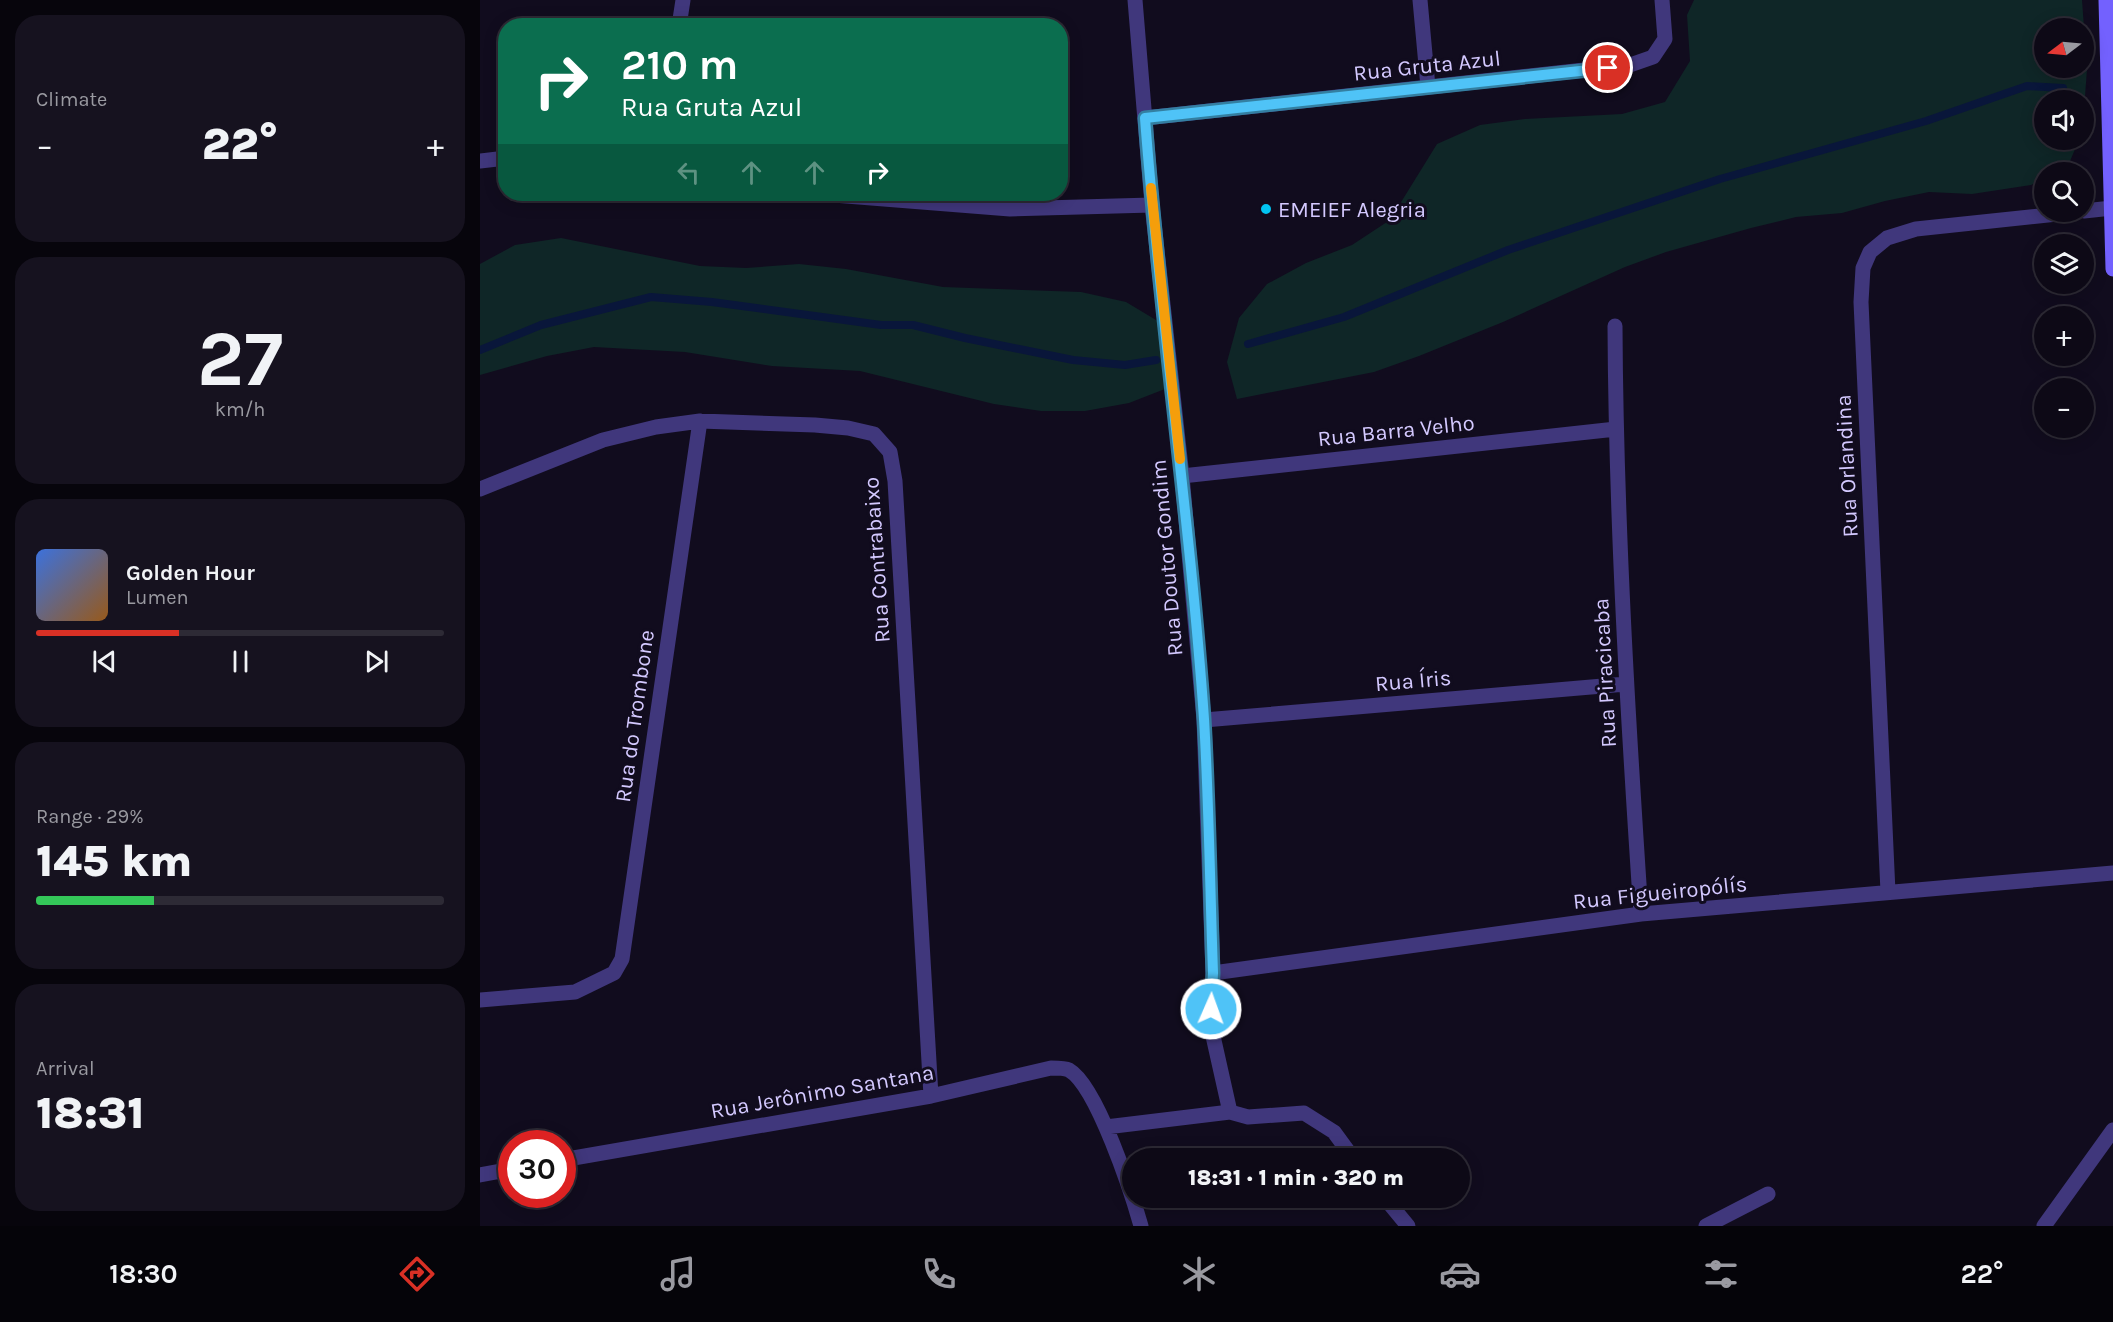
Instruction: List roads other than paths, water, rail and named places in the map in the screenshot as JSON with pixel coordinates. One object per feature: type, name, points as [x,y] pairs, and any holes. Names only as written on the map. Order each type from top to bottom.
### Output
[{"type":"street","points":[[680,18],[683,0]]},
{"type":"street","name":"Rua Doutor Gondim","points":[[1135,0],[1152,205],[1182,476],[1204,720],[1213,973],[1210,1027],[1230,1112]]},
{"type":"street","points":[[1420,0],[1428,87]]},
{"type":"street","name":"Rua Gruta Azul","points":[[1145,118],[1630,65],[1653,57],[1665,39],[1662,0]]},
{"type":"street","points":[[2106,0],[2112,117],[2113,269]]},
{"type":"street","points":[[480,162],[498,159]]},
{"type":"street","points":[[909,201],[1010,209],[1152,205]]},
{"type":"street","points":[[2094,210],[2112,208]]},
{"type":"street","name":"Rua Orlandina","points":[[1888,892],[1861,302],[1863,268],[1870,252],[1887,238],[1916,229],[2034,216]]},
{"type":"street","name":"Rua Piracicaba","points":[[1615,326],[1616,429],[1626,684],[1641,915]]},
{"type":"street","name":"Rua Contrabaixo","points":[[480,489],[603,440],[656,427],[700,421],[848,428],[874,435],[890,452],[895,481],[931,1096]]},
{"type":"street","name":"Rua do Trombone","points":[[480,1000],[575,992],[614,973],[622,958],[700,421]]},
{"type":"street","name":"Rua Barra Velho","points":[[1182,476],[1616,429]]},
{"type":"street","name":"Rua Íris","points":[[1204,720],[1626,684]]},
{"type":"street","name":"Rua Figueiropólís","points":[[1213,973],[1641,915],[2113,873]]},
{"type":"street","name":"Rua Jerônimo Santana","points":[[576,1158],[931,1096],[1051,1068],[1069,1070],[1083,1084],[1106,1127]]},
{"type":"street","points":[[1141,1226],[1106,1127],[1230,1112],[1248,1117],[1304,1113],[1334,1132],[1346,1148]]},
{"type":"street","points":[[2044,1226],[2113,1130]]},
{"type":"street","points":[[480,1175],[498,1172]]},
{"type":"street","points":[[1706,1226],[1768,1194]]},
{"type":"street","points":[[1393,1208],[1408,1226]]},
{"type":"waterway","points":[[1248,344],[1344,317],[1508,250],[1720,179],[1926,121],[2027,86],[2063,88]]},
{"type":"waterway","points":[[480,350],[541,325],[651,297],[712,302],[881,325],[913,325],[1073,360],[1125,365],[1156,360]]},
{"type":"place","name":"EMEIEF Alegria","points":[[1266,209]]}]
